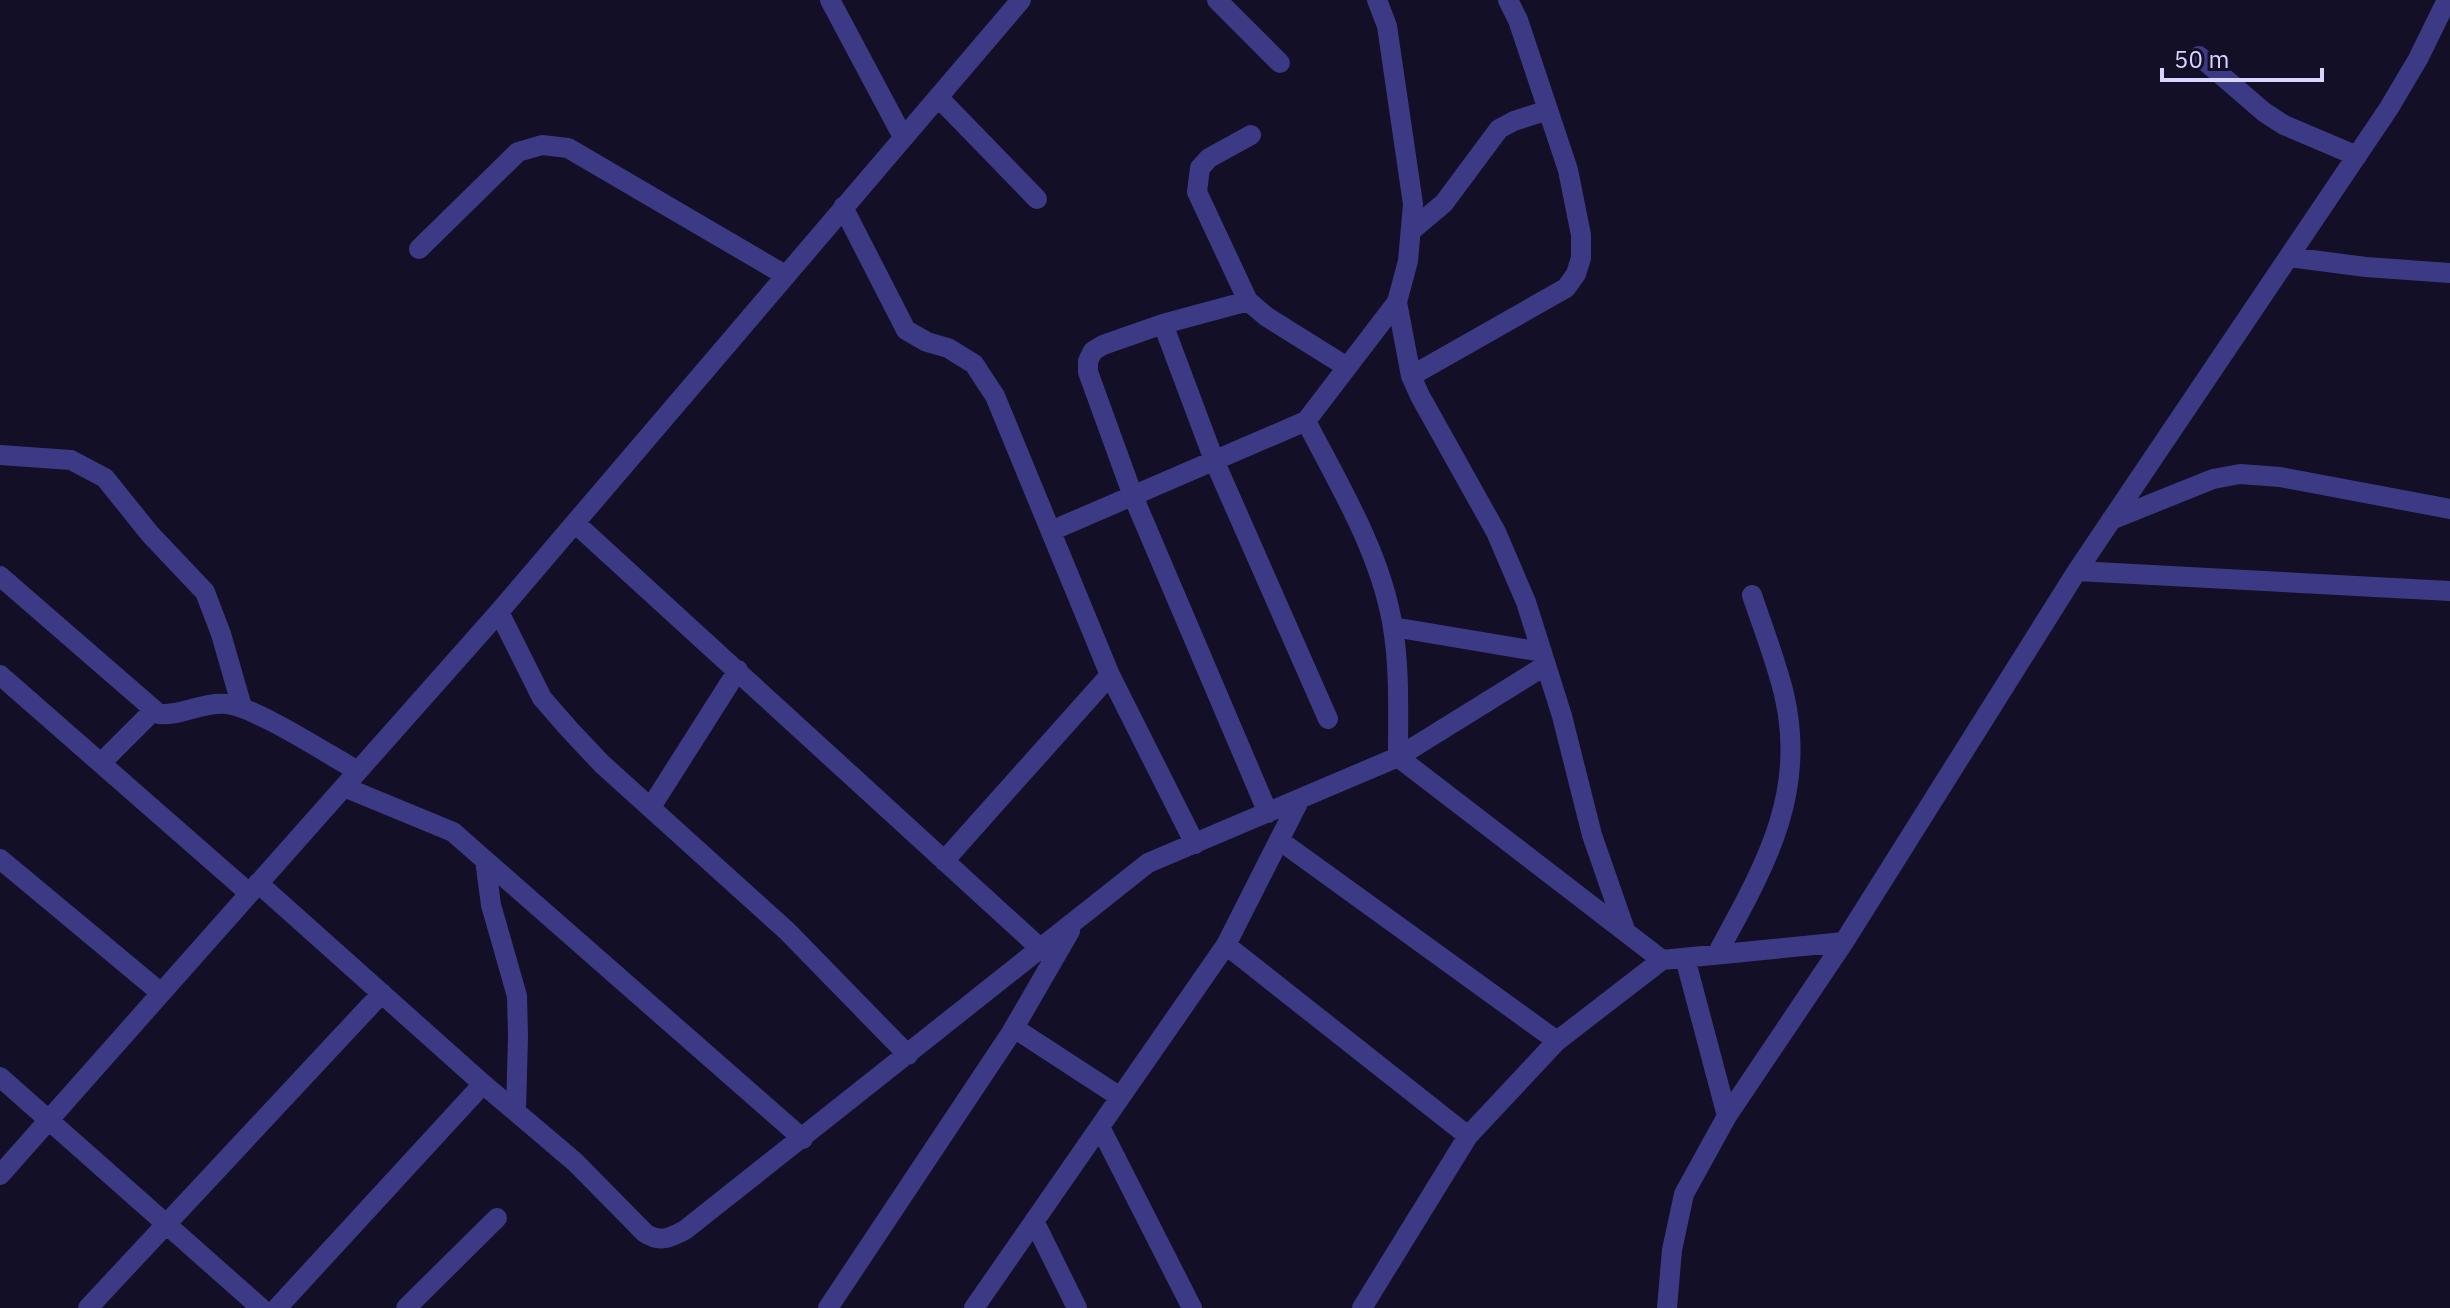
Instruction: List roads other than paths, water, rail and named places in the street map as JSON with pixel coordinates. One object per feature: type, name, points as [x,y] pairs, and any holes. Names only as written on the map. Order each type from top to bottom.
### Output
[{"type":"street","points":[[830,0],[903,137]]},
{"type":"street","points":[[0,1175],[499,612],[1021,0]]},
{"type":"street","points":[[1217,0],[1280,63]]},
{"type":"street","points":[[1411,376],[1566,288],[1576,274],[1581,258],[1581,235],[1568,170],[1518,20],[1508,0]]},
{"type":"street","points":[[1051,531],[1306,421],[1397,302],[1408,261],[1413,204],[1385,3]]},
{"type":"street","points":[[1667,1308],[1672,1250],[1684,1194],[1727,1116],[1844,942],[2077,571],[2357,156],[2418,59],[2447,4]]},
{"type":"street","points":[[2199,56],[2264,112],[2284,125],[2357,156]]},
{"type":"street","points":[[938,97],[1037,199]]},
{"type":"street","points":[[1412,230],[1444,203],[1499,129],[1548,110]]},
{"type":"street","points":[[1251,135],[1209,158],[1200,168],[1197,192],[1248,301],[1267,317],[1347,367]]},
{"type":"street","points":[[419,249],[518,152],[542,145],[568,148],[785,275]]},
{"type":"street","points":[[843,207],[906,330],[974,364],[995,396],[1110,675],[1195,844]]},
{"type":"street","points":[[2289,257],[2450,273]]},
{"type":"street","points":[[1248,301],[1163,324],[1103,345],[1093,351],[1088,361],[1088,372],[1133,496],[1268,813]]},
{"type":"street","points":[[1397,302],[1411,376],[1496,532],[1526,602],[1592,835],[1625,930]]},
{"type":"street","points":[[1163,324],[1214,460],[1328,719]]},
{"type":"street","points":[[1306,421],[1370,547],[1393,627],[1398,757]]},
{"type":"street","points":[[0,455],[71,460],[105,478],[150,534],[205,592],[242,707]]},
{"type":"street","points":[[2111,520],[2213,479],[2240,474],[2280,477],[2450,509]]},
{"type":"street","points":[[575,523],[1041,949]]},
{"type":"street","points":[[2077,571],[2450,591]]},
{"type":"street","points":[[0,576],[154,710],[168,715],[207,703],[242,707],[358,771]]},
{"type":"street","points":[[1717,954],[1760,875],[1777,836],[1789,777],[1790,739],[1784,695],[1752,595]]},
{"type":"street","points":[[499,612],[542,698],[602,764],[787,931],[908,1055]]},
{"type":"street","points":[[1393,627],[1544,658]]},
{"type":"street","points":[[0,675],[101,763],[382,993],[575,1162],[645,1233],[654,1239],[668,1239],[685,1230],[803,1139],[1148,863],[1398,757],[1544,658]]},
{"type":"street","points":[[651,807],[738,670]]},
{"type":"street","points":[[944,861],[1110,675]]},
{"type":"street","points":[[101,763],[154,710]]},
{"type":"street","points":[[1398,757],[1662,960]]},
{"type":"street","points":[[344,787],[453,832],[803,1139]]},
{"type":"street","points":[[974,1308],[1226,945],[1300,799]]},
{"type":"street","points":[[1279,840],[1557,1041]]},
{"type":"street","points":[[0,859],[161,993]]},
{"type":"street","points":[[485,860],[491,905],[517,996],[516,1111]]},
{"type":"street","points":[[828,1308],[1014,1028],[1075,922]]},
{"type":"street","points":[[1362,1308],[1468,1136],[1557,1041],[1662,960],[1844,942]]},
{"type":"street","points":[[1226,945],[1468,1136]]},
{"type":"street","points":[[1685,958],[1727,1116]]},
{"type":"street","points":[[88,1308],[382,993]]},
{"type":"street","points":[[1014,1028],[1120,1097]]},
{"type":"street","points":[[0,1077],[261,1308]]},
{"type":"street","points":[[277,1308],[483,1084]]},
{"type":"street","points":[[1100,1127],[1192,1308]]},
{"type":"street","points":[[406,1308],[497,1218]]},
{"type":"street","points":[[1034,1221],[1077,1308]]}]
